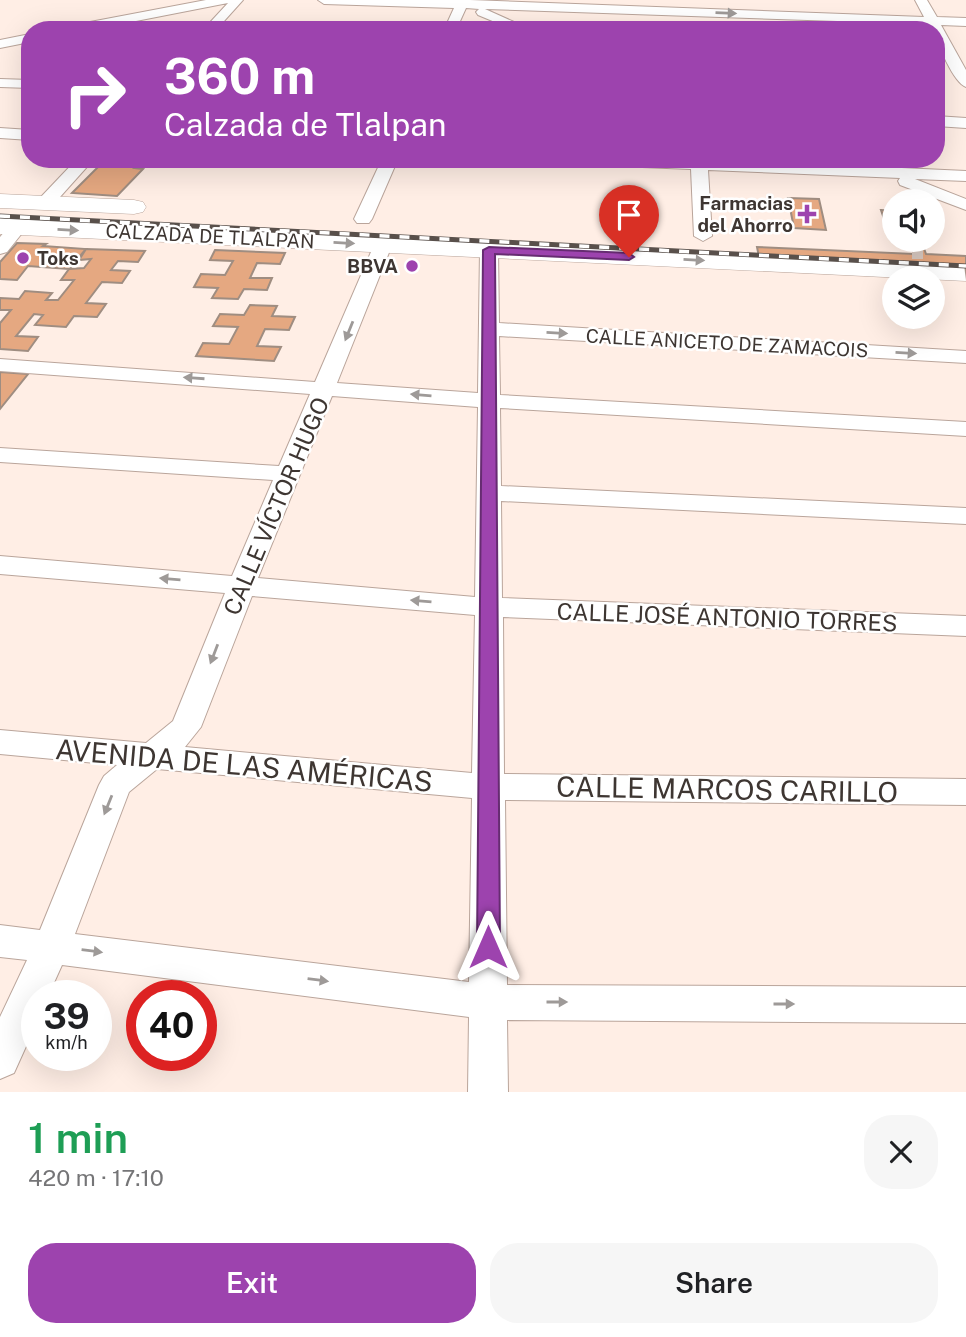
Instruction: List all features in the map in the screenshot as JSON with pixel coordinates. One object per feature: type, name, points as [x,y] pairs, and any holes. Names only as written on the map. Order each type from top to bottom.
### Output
[{"type":"highway","name":"CALZADA DE TLALPAN","points":[[0,201],[155,208]]},
{"type":"highway","name":"CALZADA DE TLALPAN","points":[[335,217],[363,219],[387,232]]},
{"type":"highway","name":"CALZADA DE TLALPAN","points":[[9,227],[387,232],[489,250],[965,262]]},
{"type":"highway","points":[[676,234],[731,237]]},
{"type":"highway","name":"CALZADA DE TLALPAN","points":[[870,245],[918,247],[965,262]]},
{"type":"street","points":[[116,21],[225,0]]},
{"type":"street","points":[[217,21],[237,0]]},
{"type":"street","points":[[324,0],[693,6],[966,22]]},
{"type":"street","points":[[921,0],[932,20]]},
{"type":"street","points":[[454,21],[463,2]]},
{"type":"street","points":[[463,2],[506,21]]},
{"type":"street","points":[[0,31],[21,32]]},
{"type":"street","points":[[0,44],[21,40]]},
{"type":"street","points":[[945,40],[962,67],[966,83]]},
{"type":"street","points":[[0,83],[21,84]]},
{"type":"street","points":[[945,121],[966,122]]},
{"type":"street","points":[[0,133],[21,134]]},
{"type":"street","points":[[45,202],[77,168]]},
{"type":"street","points":[[363,219],[386,168]]},
{"type":"street","points":[[700,168],[703,236]]},
{"type":"street","points":[[802,168],[966,176]]},
{"type":"street","points":[[875,168],[966,205]]},
{"type":"street","points":[[0,248],[9,227]]},
{"type":"street","name":"CALLE VÍCTOR HUGO","points":[[0,1060],[52,946],[116,785],[131,769],[152,756],[186,727],[387,232]]},
{"type":"street","points":[[488,1092],[489,250]]},
{"type":"street","name":"CALLE ANICETO DE ZAMACOIS","points":[[489,329],[966,357]]},
{"type":"street","points":[[0,365],[489,401],[966,429]]},
{"type":"street","points":[[0,454],[289,474]]},
{"type":"street","points":[[489,493],[966,516]]},
{"type":"street","points":[[0,565],[489,607]]},
{"type":"street","name":"CALLE JOSÉ ANTONIO TORRES","points":[[489,607],[966,626]]},
{"type":"street","name":"AVENIDA DE LAS AMÉRICAS","points":[[0,743],[488,787]]},
{"type":"street","name":"CALLE MARCOS CARILLO","points":[[488,787],[966,792]]},
{"type":"street","points":[[0,941],[488,1002],[966,1005]]},
{"type":"building","points":[[97,168],[143,169],[117,196],[72,193]]},
{"type":"building","name":"Farmacias del Ahorro","points":[[788,198],[819,199],[826,230],[794,228]]},
{"type":"building","points":[[17,243],[86,249],[69,269],[28,266],[17,280],[0,279],[0,262]]},
{"type":"building","points":[[757,247],[914,254],[913,252],[925,252],[966,256],[966,277],[962,268],[945,266],[759,257]]},
{"type":"building","points":[[86,249],[145,251],[138,262],[118,261],[111,270],[130,271],[122,283],[102,282],[86,303],[106,304],[97,317],[74,316],[66,327],[35,325],[43,315],[34,314],[16,336],[38,337],[28,351],[0,349],[0,323],[11,310],[0,310],[0,298],[19,299],[25,291],[52,293],[46,300],[58,300],[74,280],[61,280],[69,269],[84,268],[91,259],[79,260]]},
{"type":"building","points":[[215,250],[285,253],[280,264],[257,263],[250,278],[272,278],[267,290],[244,289],[238,299],[212,298],[218,288],[194,287],[201,274],[225,275],[233,261],[210,260]]},
{"type":"building","points":[[250,305],[277,306],[272,316],[295,317],[289,330],[265,329],[257,346],[281,347],[274,361],[196,356],[203,343],[229,344],[238,327],[213,326],[220,314],[244,315]]},
{"type":"building","points":[[0,372],[28,374],[0,409]]},
{"type":"railway","points":[[0,216],[966,266]]},
{"type":"place","name":"Farmacias del Ahorro","points":[[807,214]]},
{"type":"place","name":"Toks","points":[[23,258]]},
{"type":"place","name":"BBVA","points":[[412,266]]},
{"type":"route","points":[[488,947],[489,250],[629,257]]}]
